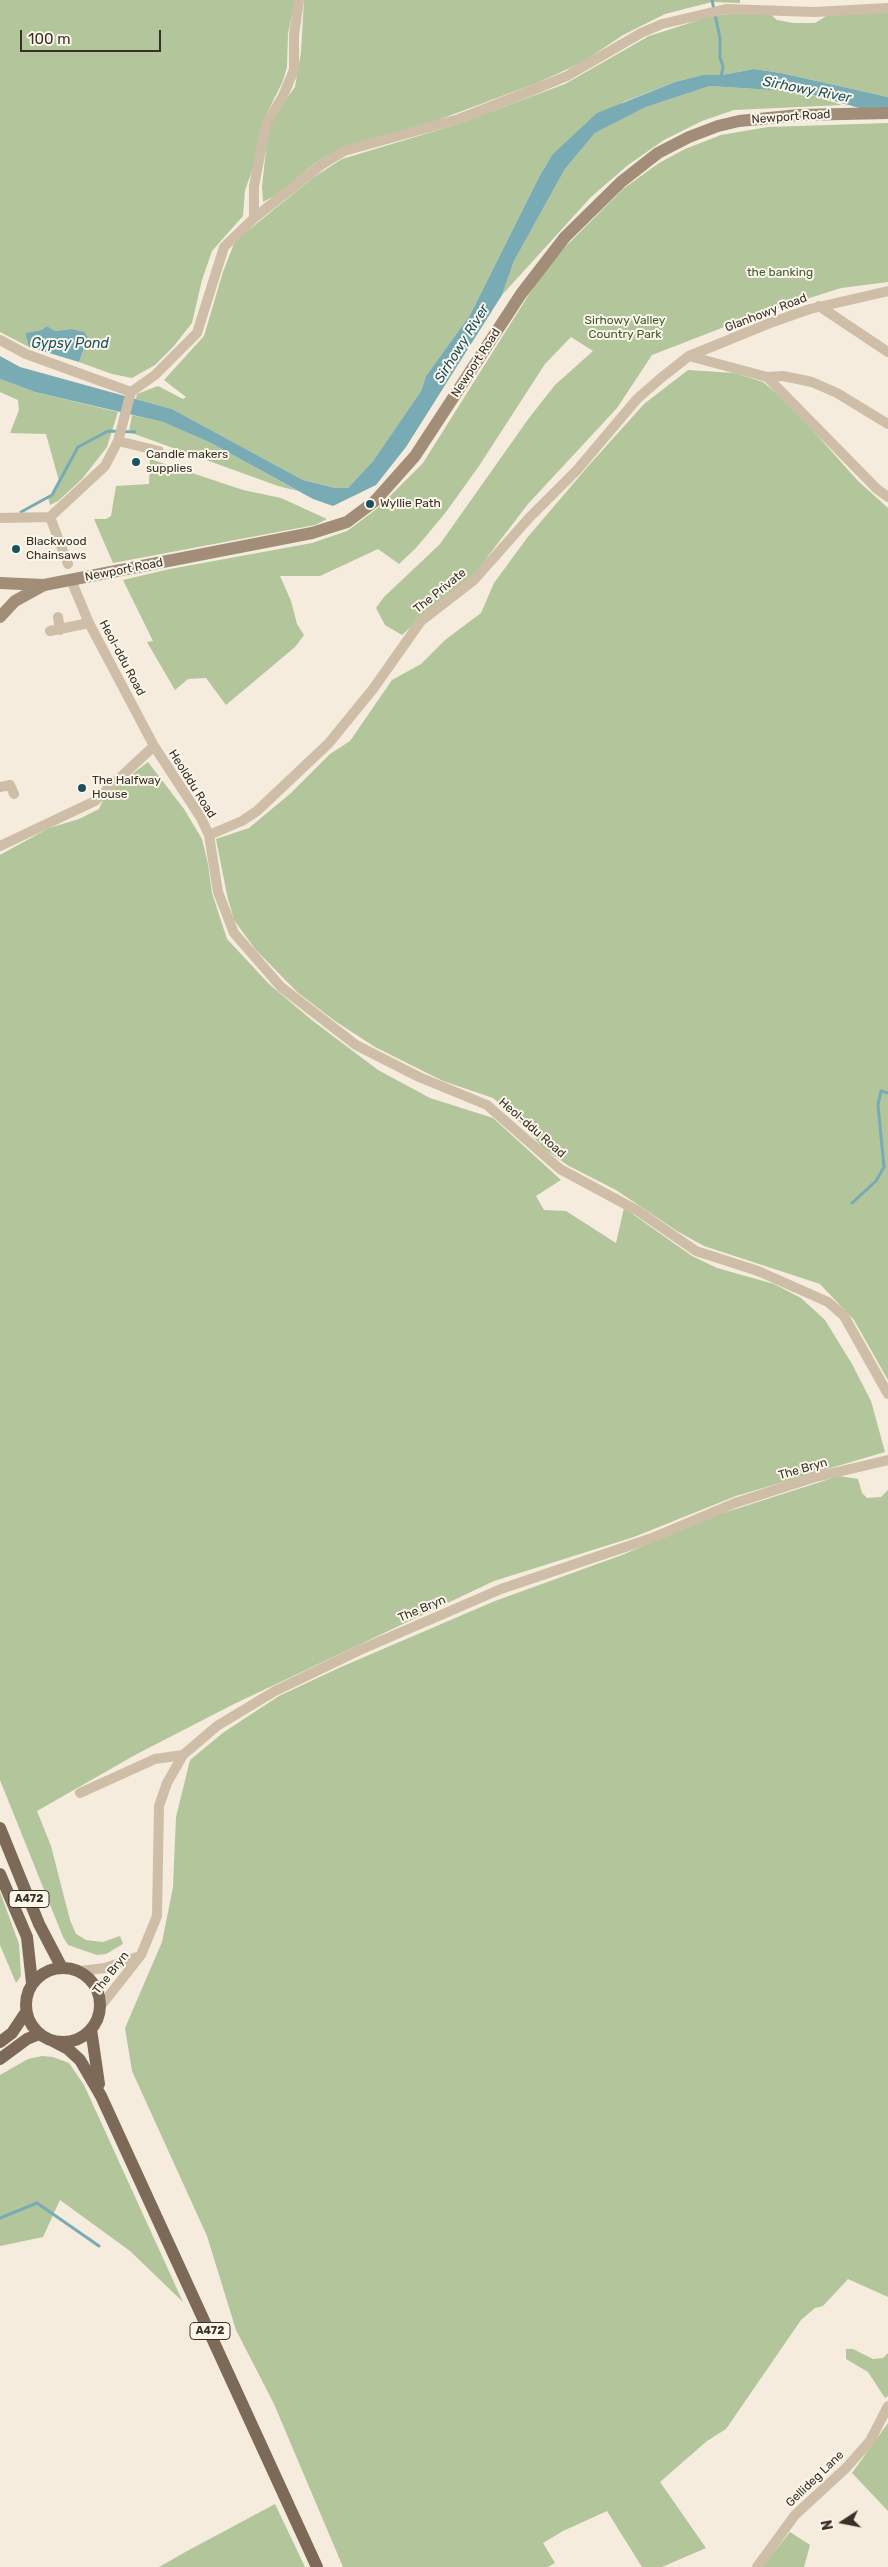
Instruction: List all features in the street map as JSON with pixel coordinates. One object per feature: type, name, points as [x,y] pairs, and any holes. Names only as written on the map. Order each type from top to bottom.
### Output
[{"type":"main road","name":"Newport Road","points":[[0,582],[44,585],[295,537],[333,528],[347,522],[375,501],[416,456],[543,264],[570,231],[621,182],[658,153],[689,137],[718,126],[799,115],[888,113]]},
{"type":"main road","name":"Newport Road","points":[[0,617],[15,601],[44,585]]},
{"type":"main road","name":"A472","points":[[0,1828],[39,1924],[62,1968]]},
{"type":"main road","name":"A472","points":[[0,1874],[27,1937],[32,1983]]},
{"type":"main road","points":[[0,2042],[12,2033],[26,2012],[28,1992],[32,1983],[51,1970],[62,1968],[79,1971],[95,1986],[100,2007],[91,2029],[73,2041],[51,2040],[39,2034],[31,2024],[26,2012]]},
{"type":"main road","name":"A472","points":[[91,2029],[101,2096]]},
{"type":"main road","points":[[0,2059],[27,2039],[39,2034]]},
{"type":"main road","name":"A472","points":[[51,2040],[68,2049],[80,2060],[101,2096],[317,2567]]},
{"type":"street","points":[[254,218],[254,186],[266,124],[283,96],[294,70],[294,35],[299,0]]},
{"type":"street","points":[[0,518],[50,517],[105,466],[118,439],[131,392],[155,376],[197,333],[224,246],[254,218],[321,166],[344,151],[459,119],[538,88],[567,76],[641,33],[662,24],[726,10],[814,12],[888,8]]},
{"type":"street","name":"Glanhowy Road","points":[[661,378],[689,356],[770,323],[819,306],[888,291]]},
{"type":"street","points":[[819,306],[888,352]]},
{"type":"street","points":[[0,340],[26,354],[131,392]]},
{"type":"street","points":[[689,356],[767,376],[783,376],[812,382],[837,393],[888,424]]},
{"type":"street","points":[[767,376],[870,482],[888,497]]},
{"type":"street","name":"The Private","points":[[209,835],[242,822],[257,811],[277,795],[329,743],[373,689],[421,621],[474,580],[529,518],[577,470],[637,399],[661,378]]},
{"type":"street","points":[[118,439],[159,451]]},
{"type":"street","points":[[50,517],[68,564]]},
{"type":"street","name":"Heol-ddu Road","points":[[71,580],[89,622],[154,746]]},
{"type":"street","points":[[58,617],[55,631],[89,622]]},
{"type":"street","points":[[0,846],[95,801],[154,746]]},
{"type":"street","name":"Heolddu Road","points":[[154,746],[209,835]]},
{"type":"street","points":[[0,787],[10,785],[14,794]]},
{"type":"street","name":"Heol-ddu Road","points":[[209,835],[218,892],[234,933],[281,986],[363,1049],[419,1078],[487,1105],[560,1169],[638,1211],[696,1251],[758,1271],[828,1302],[844,1316],[888,1394]]},
{"type":"street","name":"The Bryn","points":[[100,2007],[141,1955],[157,1916],[159,1806],[167,1783],[183,1755],[217,1726],[275,1691],[360,1650],[501,1589],[652,1538],[735,1503],[812,1478],[888,1460]]},
{"type":"street","points":[[80,1793],[155,1759],[183,1755]]},
{"type":"street","name":"The Bryn","points":[[79,1971],[105,1968],[141,1955]]},
{"type":"street","name":"Gellideg Lane","points":[[757,2567],[795,2515],[846,2468],[870,2441],[888,2406]]},
{"type":"green space","points":[[0,0],[295,0],[288,34],[287,67],[283,81],[262,123],[255,163],[245,190],[243,216],[212,251],[202,280],[192,323],[173,347],[155,365],[132,378],[112,374],[79,362],[88,338],[71,329],[55,331],[47,326],[41,330],[25,333],[29,347],[0,332]]},
{"type":"green space","points":[[304,0],[740,0],[740,3],[712,2],[665,14],[623,35],[583,62],[537,83],[406,132],[337,150],[315,163],[278,194],[263,202],[262,187],[268,131],[274,116],[295,87],[301,52]]},
{"type":"green space","points":[[888,12],[888,97],[781,73],[754,69],[722,75],[702,75],[675,82],[623,102],[552,155],[539,177],[470,315],[426,376],[421,391],[373,461],[348,488],[335,488],[303,480],[172,409],[136,399],[137,394],[158,386],[183,399],[186,397],[164,380],[204,336],[223,272],[235,241],[314,177],[342,159],[455,125],[565,84],[649,36],[715,15],[745,13],[771,15],[777,20],[793,23],[815,23],[828,15]]},
{"type":"green space","points":[[710,86],[802,92],[842,105],[734,110],[702,121],[664,140],[628,165],[591,197],[502,295],[514,261],[565,169],[595,133],[646,107]]},
{"type":"green space","points":[[888,123],[888,282],[841,288],[750,317],[652,355],[617,408],[528,504],[472,577],[434,606],[402,635],[385,625],[376,608],[384,597],[440,544],[529,418],[555,385],[593,351],[571,337],[545,364],[479,466],[446,512],[416,548],[399,564],[378,549],[320,576],[280,576],[291,601],[297,624],[304,635],[295,647],[226,705],[206,678],[188,679],[175,690],[147,642],[153,641],[123,580],[170,569],[312,543],[347,531],[378,508],[423,463],[538,280],[563,249],[623,189],[659,163],[685,149],[721,135],[768,127]]},
{"type":"green space","points":[[688,370],[734,373],[763,382],[790,405],[858,481],[888,508],[888,1380],[854,1320],[820,1284],[704,1246],[677,1231],[616,1190],[569,1166],[544,1149],[522,1124],[493,1098],[443,1081],[375,1047],[335,1021],[297,992],[255,949],[234,920],[227,895],[216,839],[249,828],[291,793],[330,754],[350,741],[392,680],[421,664],[445,640],[481,613],[494,583],[527,538],[590,464],[644,404]]},
{"type":"green space","points":[[0,379],[35,392],[118,412],[107,447],[82,479],[58,501],[50,505],[48,497],[52,495],[59,481],[46,434],[10,433],[19,410],[18,400],[0,392]]},
{"type":"green space","points":[[132,415],[163,422],[211,443],[298,491],[278,486],[129,432]]},
{"type":"green space","points":[[150,459],[243,490],[281,498],[327,519],[315,525],[113,563],[94,519],[106,519],[111,516],[116,486],[149,484]]},
{"type":"green space","points":[[148,762],[184,809],[202,839],[212,893],[227,939],[269,984],[313,1021],[378,1070],[430,1098],[493,1118],[561,1180],[536,1196],[544,1210],[566,1211],[616,1243],[624,1208],[692,1256],[717,1268],[774,1284],[801,1298],[825,1320],[852,1364],[871,1401],[885,1452],[736,1496],[634,1537],[494,1581],[234,1704],[135,1755],[37,1811],[51,1846],[70,1920],[76,1934],[86,1940],[103,1942],[120,1936],[123,1944],[106,1954],[97,1955],[68,1945],[63,1937],[0,1780],[0,855],[49,828],[79,819],[99,809],[104,798],[115,787]]},
{"type":"green space","points":[[839,1476],[858,1479],[862,1493],[867,1498],[881,1497],[888,1490],[888,2297],[848,2279],[823,2306],[815,2308],[801,2320],[726,2429],[707,2441],[660,2482],[706,2548],[662,2567],[642,2567],[607,2511],[563,2531],[543,2543],[555,2563],[548,2567],[343,2567],[274,2404],[236,2330],[207,2236],[132,2071],[125,2028],[162,1942],[173,1887],[176,1817],[190,1760],[224,1732],[279,1696],[341,1667],[495,1601],[622,1555],[717,1515]]},
{"type":"green space","points":[[0,1892],[19,1944],[21,1976],[16,1983],[0,1945]]},
{"type":"green space","points":[[42,2056],[53,2057],[69,2063],[84,2085],[183,2302],[130,2251],[60,2200],[43,2237],[0,2246],[0,2075],[28,2059]]},
{"type":"green space","points":[[846,2349],[853,2349],[873,2359],[883,2358],[888,2353],[888,2396],[885,2398],[868,2372],[846,2359]]},
{"type":"green space","points":[[888,2423],[888,2511],[852,2473]]},
{"type":"green space","points":[[275,2504],[305,2567],[159,2567],[189,2550]]},
{"type":"green space","points":[[790,2532],[810,2545],[804,2567],[762,2567]]},
{"type":"water","name":"Sirhowy River","points":[[754,69],[781,73],[888,97],[888,116],[802,92],[710,86],[646,107],[595,133],[565,169],[514,261],[502,295],[406,447],[376,485],[333,506],[313,499],[211,443],[163,422],[35,392],[0,379],[0,356],[20,367],[172,409],[303,480],[335,488],[348,488],[373,461],[421,391],[426,376],[470,315],[539,177],[552,155],[597,113],[675,82],[702,75],[722,75]]},
{"type":"water","name":"Gypsy Pond","points":[[47,326],[55,331],[71,329],[84,332],[88,338],[79,362],[29,347],[25,333],[41,330]]},
{"type":"waterway","points":[[712,0],[720,38],[720,58],[723,66],[721,78]]},
{"type":"waterway","points":[[21,512],[52,495],[78,447],[108,431],[135,432]]},
{"type":"waterway","points":[[852,1203],[876,1181],[884,1167],[878,1105],[881,1091],[888,1093]]},
{"type":"waterway","points":[[0,2218],[37,2203],[99,2246]]},
{"type":"place","name":"Candle makers supplies","points":[[136,462]]},
{"type":"place","name":"Wyllie Path","points":[[370,504]]},
{"type":"place","name":"Blackwood Chainsaws","points":[[16,549]]},
{"type":"place","name":"The Halfway House","points":[[82,788]]},
{"type":"park label","name":"the banking","points":[[780,273]]},
{"type":"park label","name":"Sirhowy Valley Country Park","points":[[625,328]]}]
